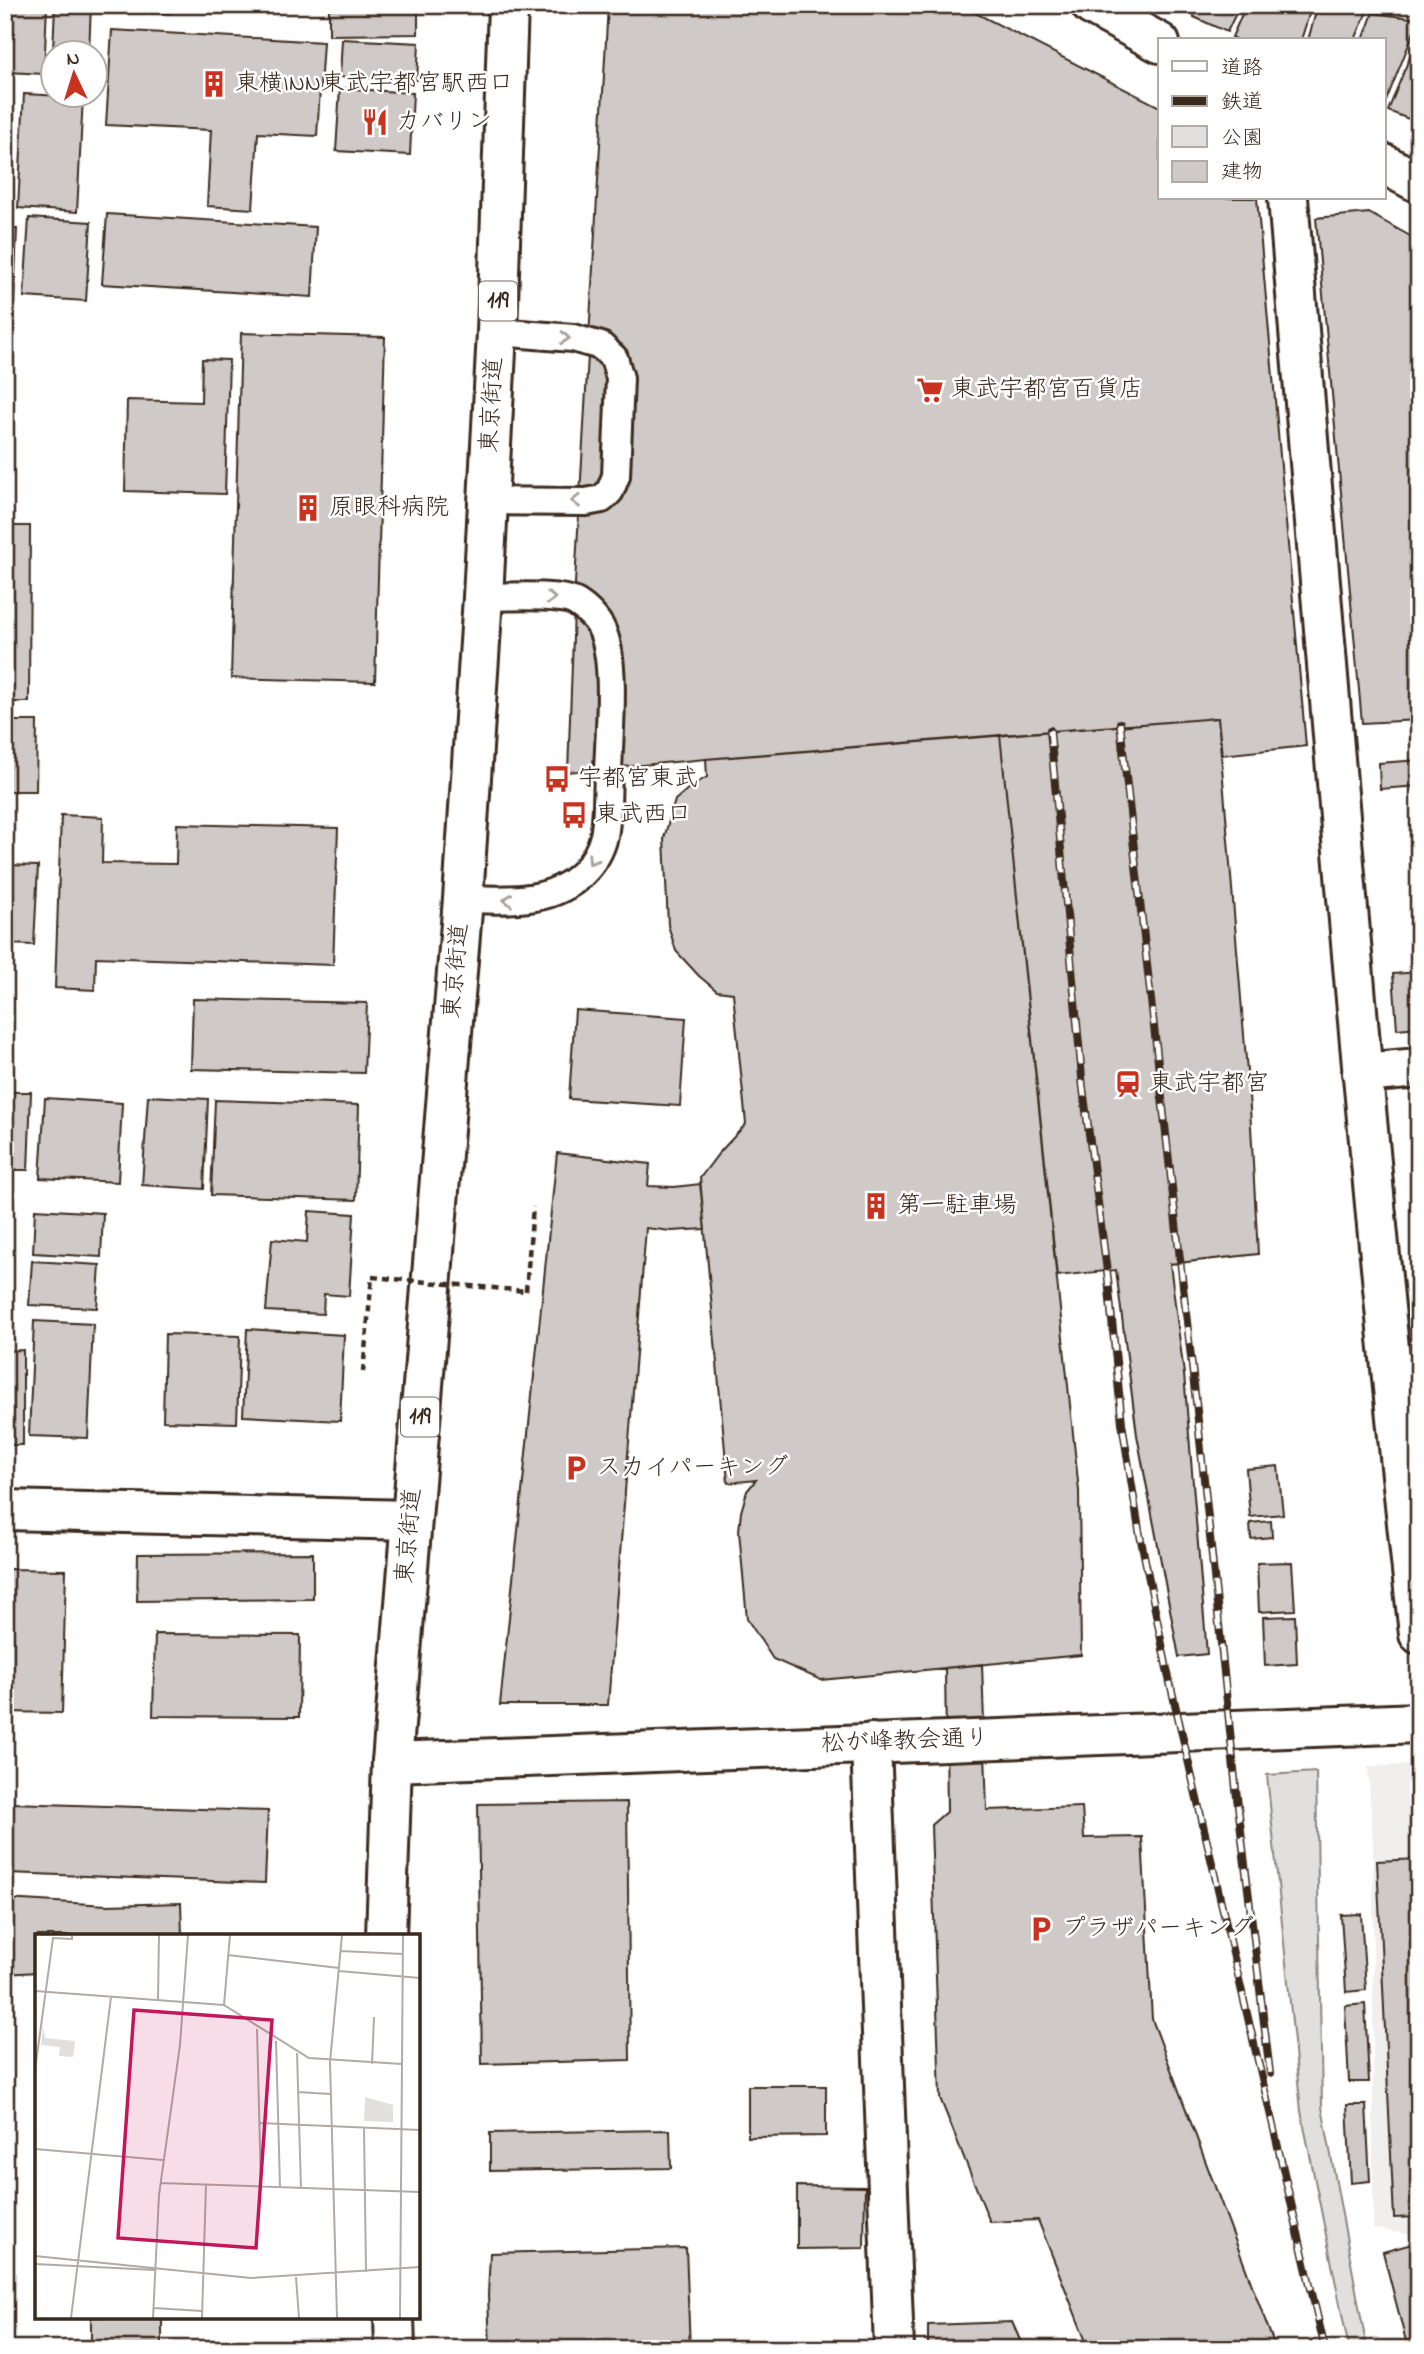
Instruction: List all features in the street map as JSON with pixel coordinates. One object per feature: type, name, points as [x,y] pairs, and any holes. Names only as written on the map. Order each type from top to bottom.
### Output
[{"type":"main road","name":"東京街道","points":[[386,1934],[392,1762],[463,899],[483,597],[497,332],[508,5]]},
{"type":"main road","points":[[1091,5],[1158,42]]},
{"type":"main road","points":[[1386,165],[1419,183]]},
{"type":"main road","points":[[1288,200],[1362,1073],[1390,1379],[1419,1634]]},
{"type":"main road","points":[[1362,1073],[1419,1068]]},
{"type":"main road","points":[[5,1510],[411,1520]]},
{"type":"main road","name":"松が峰教会通り","points":[[392,1762],[1419,1723]]},
{"type":"main road","points":[[871,1743],[894,2349]]},
{"type":"main road","points":[[394,2319],[395,2349]]},
{"type":"lane","points":[[487,500],[602,499],[610,491],[617,476],[620,377],[614,359],[601,346],[573,338],[497,332]]},
{"type":"lane","points":[[463,899],[526,900],[570,884],[585,871],[597,855],[604,836],[606,809],[610,700],[608,649],[603,632],[591,614],[575,601],[562,598],[483,597]]},
{"type":"path","points":[[363,1372],[372,1277],[526,1291],[533,1207]]},
{"type":"shaded area","points":[[1419,1764],[1419,2236],[1373,2229],[1373,1845],[1368,1767]]},
{"type":"green space","points":[[1316,1772],[1322,2107],[1367,2349],[1349,2349],[1301,2111],[1267,1775]]},
{"type":"building","points":[[10,5],[47,5],[46,38],[38,38],[38,74],[8,72]]},
{"type":"building","points":[[55,5],[91,5],[90,38],[54,38]]},
{"type":"building","points":[[107,5],[172,5],[171,13],[107,12]]},
{"type":"building","points":[[329,5],[418,5],[418,34],[329,35]]},
{"type":"building","name":"東武宇都宮百貨店","points":[[608,5],[960,5],[1158,106],[1158,200],[1257,200],[1306,746],[1222,755],[1218,718],[568,772],[575,583]]},
{"type":"building","points":[[1194,5],[1240,5],[1227,32],[1194,17]]},
{"type":"building","points":[[1246,5],[1312,5],[1302,38],[1232,37]]},
{"type":"building","points":[[1318,5],[1363,5],[1368,9],[1356,38],[1309,38]]},
{"type":"building","points":[[1373,13],[1419,19],[1386,101],[1386,38],[1364,38]]},
{"type":"building","name":"東横INN東武宇都宮駅西口","points":[[112,30],[323,42],[317,136],[258,133],[253,209],[207,206],[211,130],[106,125]]},
{"type":"building","points":[[1419,34],[1419,123],[1388,111]]},
{"type":"building","points":[[342,39],[419,43],[417,80],[340,77]]},
{"type":"building","name":"カバリン","points":[[340,88],[413,93],[410,155],[336,151]]},
{"type":"building","points":[[24,94],[38,95],[38,108],[82,108],[77,212],[18,208]]},
{"type":"building","points":[[1369,213],[1419,241],[1419,720],[1362,723],[1316,218]]},
{"type":"building","points":[[107,214],[316,227],[312,297],[102,284]]},
{"type":"building","points":[[29,218],[91,222],[86,301],[24,297]]},
{"type":"building","points":[[5,229],[17,229],[14,303],[5,303]]},
{"type":"building","name":"原眼科病院","points":[[241,333],[385,337],[375,682],[231,678]]},
{"type":"building","points":[[202,359],[229,360],[225,494],[125,491],[127,400],[201,402]]},
{"type":"building","points":[[5,526],[30,526],[29,702],[5,702]]},
{"type":"building","points":[[1218,718],[1250,1108],[1258,1254],[1170,1264],[1184,1374],[1207,1654],[1179,1657],[1137,1435],[1116,1270],[1057,1276],[1000,735]]},
{"type":"building","points":[[5,721],[37,721],[36,791],[5,791]]},
{"type":"building","name":"第一駐車場","points":[[1000,735],[1079,1491],[1081,1655],[821,1680],[773,1659],[747,1619],[739,1531],[747,1491],[756,1480],[728,1483],[700,1178],[746,1124],[733,993],[717,991],[676,951],[668,925],[664,838],[675,800],[707,777],[706,759]]},
{"type":"building","points":[[1419,760],[1419,786],[1380,789],[1379,763]]},
{"type":"building","points":[[61,815],[103,817],[102,863],[176,864],[177,824],[338,828],[333,965],[96,957],[95,990],[55,988]]},
{"type":"building","points":[[5,865],[38,866],[34,945],[5,944]]},
{"type":"building","points":[[1419,972],[1419,1027],[1397,1029],[1393,974]]},
{"type":"building","points":[[193,999],[367,1003],[364,1073],[191,1069]]},
{"type":"building","points":[[575,1010],[686,1018],[680,1106],[569,1099]]},
{"type":"building","points":[[5,1092],[31,1092],[28,1170],[5,1170]]},
{"type":"building","points":[[148,1096],[208,1099],[204,1189],[142,1185]]},
{"type":"building","points":[[45,1098],[122,1103],[118,1182],[40,1178]]},
{"type":"building","points":[[215,1100],[359,1105],[356,1200],[211,1195]]},
{"type":"building","name":"スカイパーキング","points":[[557,1153],[650,1164],[648,1186],[700,1184],[705,1229],[671,1231],[646,1228],[608,1705],[500,1705]]},
{"type":"building","points":[[35,1209],[103,1213],[101,1257],[33,1253]]},
{"type":"building","points":[[309,1211],[354,1214],[349,1296],[324,1294],[323,1314],[266,1311],[272,1239],[307,1242]]},
{"type":"building","points":[[32,1261],[100,1265],[97,1308],[29,1305]]},
{"type":"building","points":[[34,1321],[93,1324],[88,1438],[29,1436]]},
{"type":"building","points":[[247,1329],[344,1335],[340,1421],[243,1416]]},
{"type":"building","points":[[165,1334],[240,1336],[237,1423],[163,1421]]},
{"type":"building","points":[[23,1350],[23,1445],[5,1445],[5,1351]]},
{"type":"building","points":[[1278,1466],[1283,1514],[1250,1517],[1246,1469]]},
{"type":"building","points":[[1271,1521],[1272,1537],[1251,1539],[1250,1523]]},
{"type":"building","points":[[313,1553],[313,1599],[137,1601],[138,1554]]},
{"type":"building","points":[[1292,1562],[1295,1610],[1259,1612],[1257,1563]]},
{"type":"building","points":[[7,1569],[66,1570],[62,1713],[5,1712]]},
{"type":"building","points":[[1295,1616],[1297,1664],[1265,1666],[1263,1617]]},
{"type":"building","points":[[155,1634],[300,1635],[299,1717],[153,1716]]},
{"type":"building","name":"プラザパーキング","points":[[982,1664],[987,1810],[1082,1807],[1084,1838],[1142,1837],[1152,2019],[1276,2349],[1089,2349],[1038,2220],[990,2222],[940,2098],[931,1825],[947,1811],[945,1668]]},
{"type":"building","points":[[627,1802],[630,2060],[482,2064],[478,1804]]},
{"type":"building","points":[[11,1803],[268,1811],[265,1883],[9,1873]]},
{"type":"building","points":[[1419,1859],[1419,2217],[1394,2218],[1377,1861]]},
{"type":"building","points":[[5,1899],[107,1905],[181,1903],[182,1934],[35,1934],[35,1972],[5,1974]]},
{"type":"building","points":[[1361,1914],[1366,1990],[1346,1992],[1341,1915]]},
{"type":"building","points":[[1365,2004],[1369,2082],[1349,2082],[1345,2006]]},
{"type":"building","points":[[748,2086],[826,2086],[826,2136],[748,2137]]},
{"type":"building","points":[[1347,2105],[1366,2105],[1370,2181],[1351,2183]]},
{"type":"building","points":[[670,2130],[671,2168],[490,2171],[490,2133]]},
{"type":"building","points":[[797,2186],[865,2187],[864,2248],[797,2249]]},
{"type":"building","points":[[1419,2242],[1419,2349],[1408,2349],[1383,2252]]},
{"type":"building","points":[[686,2248],[690,2349],[490,2349],[490,2253]]},
{"type":"building","points":[[91,2319],[162,2319],[162,2349],[91,2349]]},
{"type":"building","points":[[1012,2322],[1024,2349],[928,2349],[928,2325]]},
{"type":"railway","points":[[1120,723],[1197,1411],[1236,1789],[1270,2073]]},
{"type":"railway","points":[[1050,730],[1083,1088],[1108,1279],[1122,1423],[1139,1530],[1168,1674],[1325,2349]]},
{"type":"place","name":"東横INN東武宇都宮駅西口","points":[[214,84]]},
{"type":"place","name":"カバリン","points":[[375,122]]},
{"type":"place","name":"東武宇都宮百貨店","points":[[930,390]]},
{"type":"place","name":"原眼科病院","points":[[308,508]]},
{"type":"place","name":"宇都宮東武","points":[[557,779]]},
{"type":"place","name":"東武西口","points":[[574,815]]},
{"type":"place","name":"東武宇都宮","points":[[1128,1084]]},
{"type":"place","name":"第一駐車場","points":[[876,1206]]},
{"type":"place","name":"スカイパーキング","points":[[576,1468]]},
{"type":"place","name":"プラザパーキング","points":[[1041,1929]]}]
